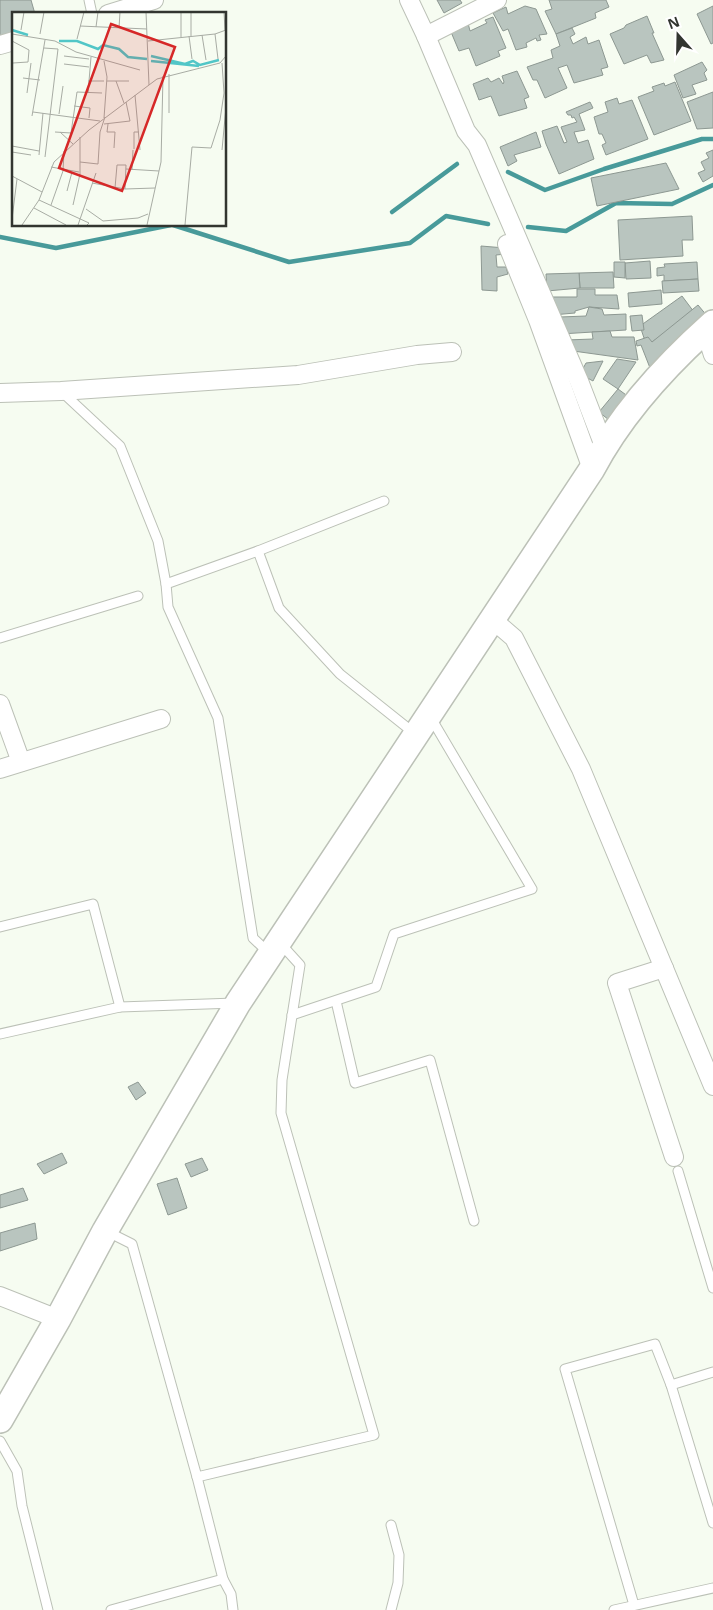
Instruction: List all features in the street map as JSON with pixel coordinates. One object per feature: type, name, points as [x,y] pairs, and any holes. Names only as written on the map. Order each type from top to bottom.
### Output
[{"type":"main road","points":[[0,1420],[58,1319],[105,1231],[238,1003],[274,947],[493,620],[592,469],[604,446],[657,377],[709,327]]},
{"type":"street","points":[[115,12],[154,0]]},
{"type":"street","points":[[409,0],[466,131],[477,145],[579,381],[604,446]]},
{"type":"street","points":[[426,36],[496,0]]},
{"type":"street","points":[[466,131],[468,148],[538,320],[592,469]]},
{"type":"street","points":[[709,327],[713,355]]},
{"type":"street","points":[[0,393],[61,391],[298,375],[417,355],[452,352]]},
{"type":"street","points":[[493,620],[514,638],[582,769],[713,1086]]},
{"type":"street","points":[[0,704],[21,762]]},
{"type":"street","points":[[0,769],[161,719]]},
{"type":"street","points":[[664,968],[617,983],[676,1164]]},
{"type":"street","points":[[0,1296],[58,1319]]},
{"type":"lane","points":[[61,391],[120,446],[158,541],[168,607],[218,718],[253,938],[274,947],[300,965],[282,1080],[281,1113],[374,1435],[197,1477]]},
{"type":"lane","points":[[166,584],[258,551],[384,501]]},
{"type":"lane","points":[[258,551],[279,608],[340,674],[416,736]]},
{"type":"lane","points":[[0,638],[138,596]]},
{"type":"lane","points":[[292,1015],[376,987],[394,934],[532,889],[430,715]]},
{"type":"lane","points":[[0,927],[93,904],[120,1007]]},
{"type":"lane","points":[[336,1001],[355,1083],[430,1060],[474,1221]]},
{"type":"lane","points":[[0,1034],[120,1007],[238,1003]]},
{"type":"lane","points":[[676,1164],[713,1288]]},
{"type":"lane","points":[[105,1231],[132,1244],[197,1477],[223,1579],[231,1594],[233,1610]]},
{"type":"lane","points":[[634,1605],[565,1368],[655,1344],[671,1385],[713,1524]]},
{"type":"lane","points":[[671,1385],[713,1372]]},
{"type":"lane","points":[[0,1441],[16,1471],[22,1506],[48,1610]]},
{"type":"lane","points":[[391,1610],[398,1583],[399,1564],[399,1555],[392,1526]]},
{"type":"lane","points":[[111,1610],[144,1605],[223,1579]]},
{"type":"lane","points":[[614,1610],[713,1588]]},
{"type":"building","points":[[0,0],[31,0],[34,12],[12,12],[12,33],[0,36]]},
{"type":"building","points":[[437,0],[460,0],[462,3],[444,13]]},
{"type":"building","points":[[549,0],[606,0],[609,7],[595,13],[596,18],[556,34],[545,11],[552,9]]},
{"type":"building","points":[[525,6],[536,9],[547,34],[539,35],[541,40],[537,41],[536,38],[526,43],[527,47],[516,50],[508,29],[503,31],[493,13],[506,7],[508,14]]},
{"type":"building","points":[[713,6],[713,43],[711,44],[697,14]]},
{"type":"building","points":[[647,16],[664,60],[651,63],[647,55],[624,64],[610,34]]},
{"type":"building","points":[[493,17],[506,48],[498,51],[500,56],[476,66],[469,48],[459,51],[451,32],[468,23],[470,31],[487,23],[485,20]]},
{"type":"building","points":[[572,28],[575,34],[570,37],[573,44],[586,37],[588,44],[599,40],[608,67],[601,69],[603,75],[574,83],[567,65],[558,68],[567,88],[545,98],[537,80],[533,80],[527,67],[553,58],[551,50],[560,46],[556,34]]},
{"type":"building","points":[[702,62],[707,70],[704,73],[707,80],[692,85],[696,94],[683,98],[674,75]]},
{"type":"building","points":[[517,71],[529,97],[524,99],[527,108],[499,116],[491,96],[479,100],[473,84],[488,78],[491,82],[499,78],[503,84],[502,76]]},
{"type":"building","points":[[675,82],[691,121],[654,135],[638,97],[654,91],[652,87],[664,83],[665,86]]},
{"type":"building","points":[[713,92],[713,128],[697,129],[687,102]]},
{"type":"building","points":[[617,98],[619,104],[632,100],[648,139],[606,155],[602,145],[606,143],[602,134],[599,134],[594,117],[608,112],[605,102]]},
{"type":"building","points":[[590,102],[593,108],[579,114],[585,130],[574,132],[578,143],[588,140],[594,159],[559,174],[542,131],[557,126],[564,143],[567,142],[561,127],[577,122],[574,117],[572,118],[566,112]]},
{"type":"building","points":[[536,132],[541,147],[514,155],[517,161],[508,166],[500,147]]},
{"type":"building","points":[[713,150],[713,176],[703,182],[698,173],[705,170],[701,162],[709,158],[706,153]]},
{"type":"building","points":[[666,163],[679,189],[597,206],[591,178]]},
{"type":"building","points":[[692,216],[693,240],[682,240],[683,256],[620,260],[618,220]]},
{"type":"building","points":[[481,246],[505,248],[506,254],[496,255],[497,267],[506,267],[508,274],[497,277],[497,291],[482,290]]},
{"type":"building","points":[[650,261],[651,278],[626,279],[625,263]]},
{"type":"building","points":[[614,262],[625,262],[625,278],[614,277]]},
{"type":"building","points":[[697,262],[698,279],[664,281],[664,275],[657,276],[657,268],[665,267],[664,264]]},
{"type":"building","points":[[613,272],[614,288],[580,288],[579,273]]},
{"type":"building","points":[[579,273],[580,288],[547,291],[546,274]]},
{"type":"building","points":[[698,279],[699,291],[663,293],[662,281]]},
{"type":"building","points":[[577,289],[595,289],[595,295],[617,295],[619,309],[589,307],[575,311],[575,313],[552,315],[551,297],[577,297]]},
{"type":"building","points":[[661,290],[662,304],[629,307],[628,293]]},
{"type":"building","points":[[682,296],[694,312],[652,342],[644,338],[640,326]]},
{"type":"building","points":[[698,305],[713,323],[652,373],[641,345],[637,346],[636,341],[648,337],[652,342]]},
{"type":"building","points":[[589,307],[602,309],[604,315],[626,314],[626,330],[560,334],[560,317],[586,316]]},
{"type":"building","points":[[642,315],[644,330],[632,331],[630,316]]},
{"type":"building","points":[[610,331],[612,337],[634,337],[638,360],[566,350],[566,340],[593,339],[592,332]]},
{"type":"building","points":[[617,359],[636,362],[618,389],[603,379]]},
{"type":"building","points":[[603,361],[593,381],[580,374],[586,363]]},
{"type":"building","points":[[618,389],[633,400],[614,424],[599,412]]},
{"type":"building","points":[[138,1082],[146,1093],[136,1100],[128,1087]]},
{"type":"building","points":[[62,1153],[67,1163],[44,1174],[37,1164]]},
{"type":"building","points":[[202,1158],[208,1170],[191,1177],[185,1164]]},
{"type":"building","points":[[177,1178],[187,1208],[168,1215],[157,1184]]},
{"type":"building","points":[[23,1188],[28,1200],[0,1208],[0,1195]]},
{"type":"building","points":[[35,1223],[37,1239],[0,1251],[0,1233]]},
{"type":"waterway","points":[[508,172],[545,190],[604,169],[702,139],[713,139]]},
{"type":"waterway","points":[[392,212],[457,164]]},
{"type":"waterway","points":[[528,227],[566,231],[616,203],[672,204],[713,185]]},
{"type":"waterway","points":[[176,226],[289,262],[410,243],[446,216],[488,224]]},
{"type":"waterway","points":[[0,237],[56,248],[166,226]]}]
